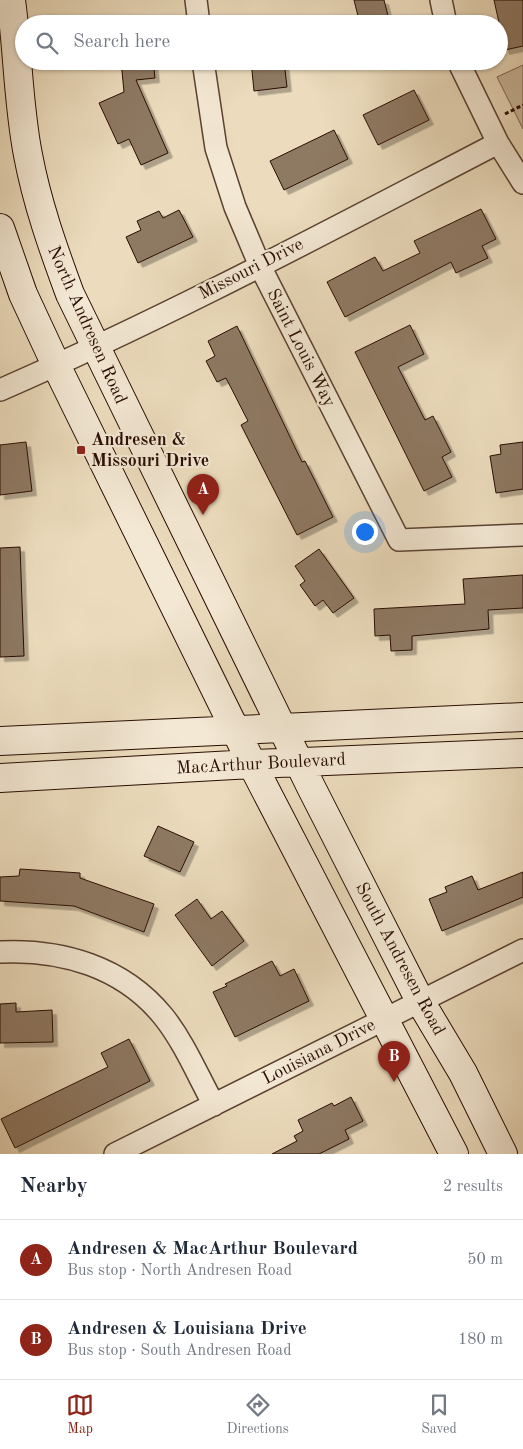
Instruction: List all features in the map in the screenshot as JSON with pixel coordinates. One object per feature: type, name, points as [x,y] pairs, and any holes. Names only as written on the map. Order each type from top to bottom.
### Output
[{"type":"street","name":"North Andresen Road","points":[[12,0],[15,28]]},
{"type":"street","points":[[196,0],[198,15]]},
{"type":"street","points":[[441,0],[444,15]]},
{"type":"street","name":"North Andresen Road","points":[[19,70],[21,112],[28,156],[45,226],[70,294],[94,347],[299,762]]},
{"type":"street","name":"Saint Louis Way","points":[[204,70],[216,148],[234,207],[260,266],[399,540],[523,535]]},
{"type":"street","points":[[462,70],[498,143],[523,183]]},
{"type":"street","name":"Missouri Drive","points":[[0,390],[56,366],[260,266],[498,143]]},
{"type":"street","points":[[0,228],[23,294],[56,366],[252,764],[386,1019],[454,1154]]},
{"type":"street","name":"MacArthur Boulevard","points":[[0,740],[523,717]]},
{"type":"street","name":"MacArthur Boulevard","points":[[0,778],[252,764],[523,753]]},
{"type":"street","name":"South Andresen Road","points":[[299,762],[420,1001],[463,1073],[503,1154]]},
{"type":"street","name":"Louisiana Drive","points":[[115,1154],[523,950]]},
{"type":"street","points":[[0,952],[60,955],[103,968],[142,992],[164,1018],[214,1106]]},
{"type":"shaded area","points":[[523,65],[523,129],[497,77]]},
{"type":"building","points":[[354,0],[384,0],[388,15],[358,15]]},
{"type":"building","points":[[494,0],[523,0],[523,46],[508,49],[508,15],[497,15]]},
{"type":"building","points":[[122,70],[154,70],[155,78],[136,80],[168,153],[141,165],[129,139],[118,144],[99,103],[124,92]]},
{"type":"building","points":[[252,70],[285,70],[287,87],[254,91]]},
{"type":"building","points":[[414,90],[429,120],[378,145],[363,115]]},
{"type":"building","points":[[334,130],[348,159],[284,190],[270,161]]},
{"type":"building","points":[[481,209],[496,239],[482,246],[488,258],[456,273],[451,262],[345,317],[327,282],[375,257],[383,271],[420,253],[414,241]]},
{"type":"building","points":[[179,210],[193,237],[138,263],[126,237],[141,230],[137,221],[159,211],[163,218]]},
{"type":"building","points":[[410,325],[424,354],[398,367],[425,420],[433,416],[451,452],[442,457],[452,477],[424,491],[355,352]]},
{"type":"building","points":[[237,326],[302,462],[305,461],[333,517],[297,535],[241,425],[248,421],[226,378],[217,382],[206,361],[215,356],[208,341]]},
{"type":"building","points":[[26,442],[32,491],[0,495],[0,445]]},
{"type":"building","points":[[523,442],[523,489],[496,493],[490,456],[501,454],[500,445]]},
{"type":"building","points":[[20,547],[24,656],[0,657],[0,548]]},
{"type":"building","points":[[319,549],[354,598],[333,613],[323,600],[315,606],[300,585],[305,581],[295,566]]},
{"type":"building","points":[[523,575],[523,608],[488,610],[489,629],[412,636],[412,650],[391,651],[390,635],[375,636],[374,609],[465,604],[463,579]]},
{"type":"building","points":[[158,826],[194,842],[180,872],[144,856]]},
{"type":"building","points":[[20,869],[80,873],[80,878],[154,904],[144,932],[74,906],[0,901],[0,877],[19,876]]},
{"type":"building","points":[[523,872],[523,897],[442,931],[429,899],[447,892],[445,887],[472,876],[478,890]]},
{"type":"building","points":[[197,899],[211,919],[222,911],[244,941],[212,966],[175,915]]},
{"type":"building","points":[[272,961],[280,976],[294,969],[309,1001],[235,1037],[213,992],[227,986],[225,984]]},
{"type":"building","points":[[16,1003],[16,1012],[52,1010],[53,1042],[0,1043],[0,1004]]},
{"type":"building","points":[[129,1039],[150,1081],[15,1148],[1,1119],[108,1067],[101,1053]]},
{"type":"building","points":[[351,1097],[363,1121],[345,1130],[349,1139],[319,1154],[272,1154],[297,1141],[294,1136],[303,1131],[298,1120],[332,1103],[334,1106]]},
{"type":"place","name":"Andresen & Missouri Drive","points":[[81,450]]},
{"type":"place","name":"Andresen & MacArthur Boulevard","points":[[203,515]]},
{"type":"place","name":"Andresen & Louisiana Drive","points":[[394,1082]]}]
